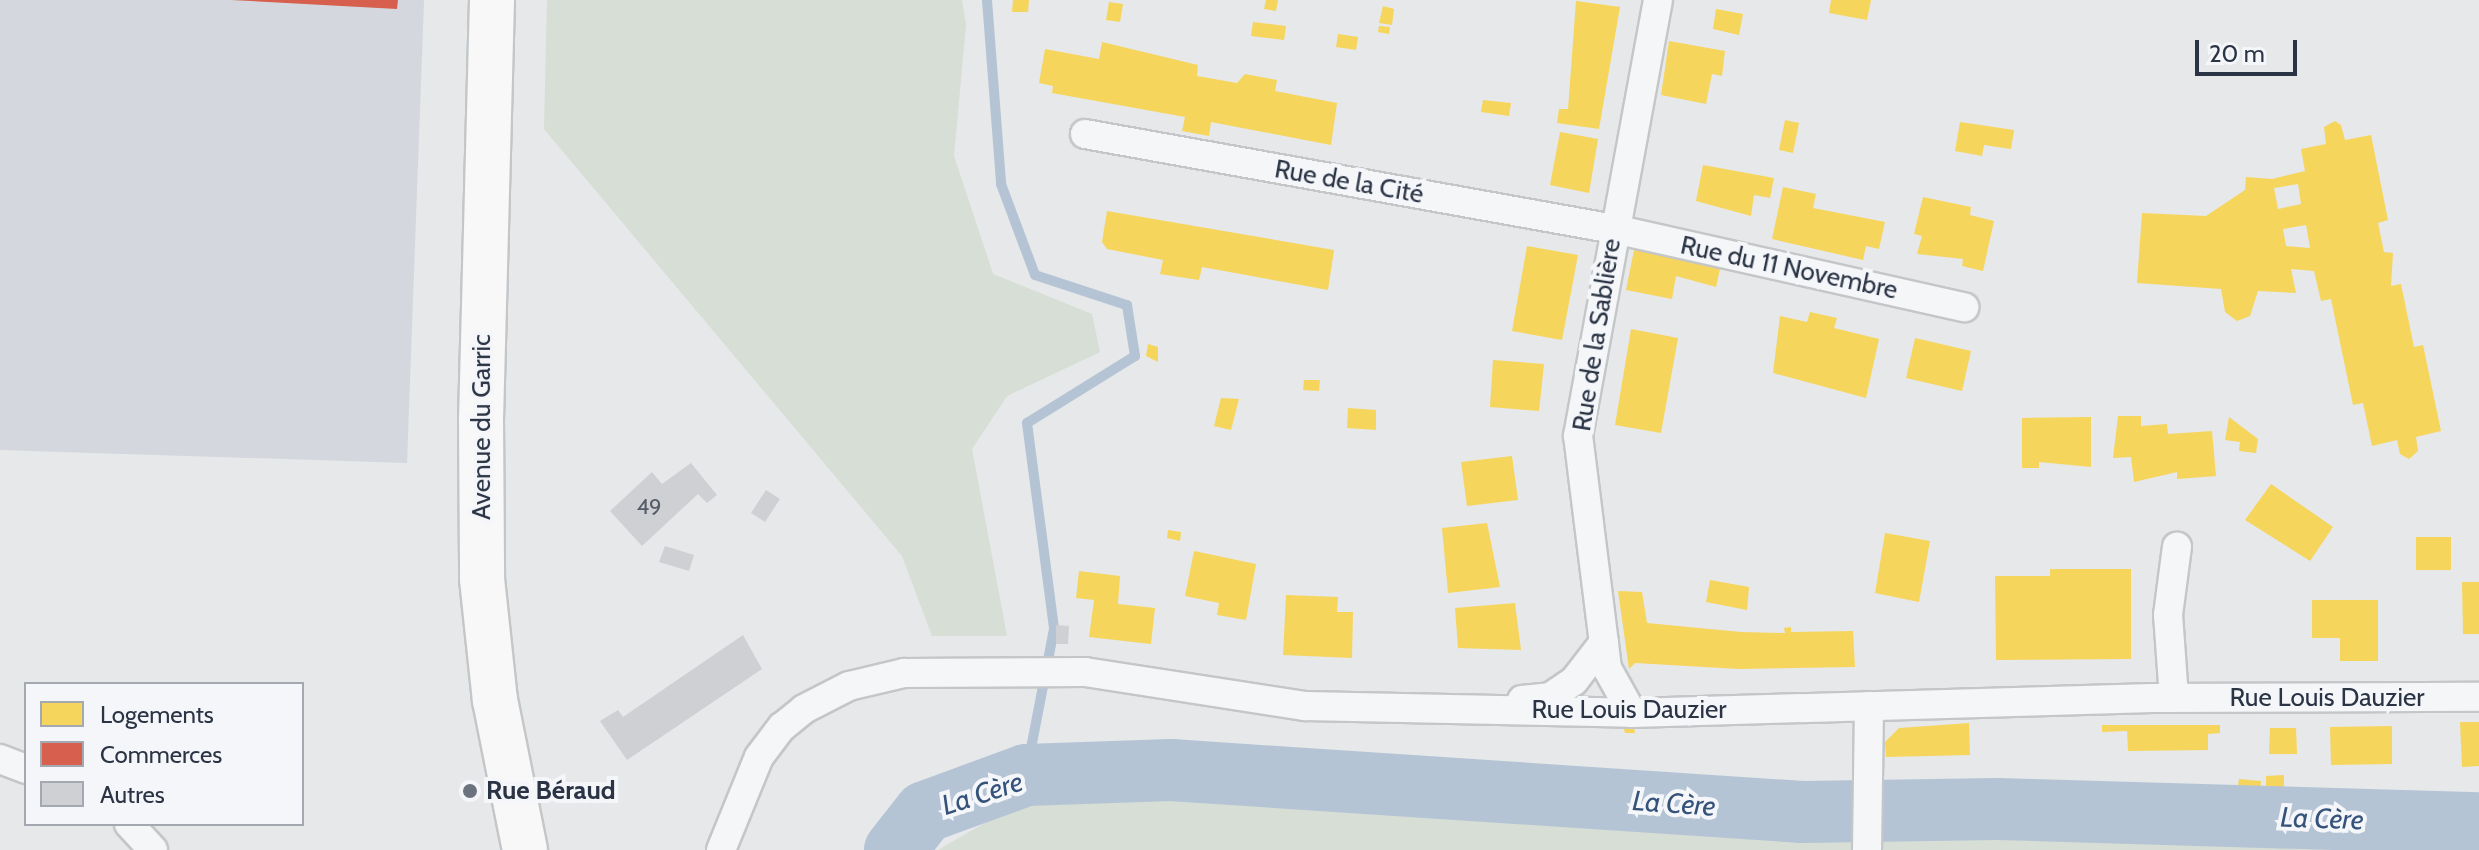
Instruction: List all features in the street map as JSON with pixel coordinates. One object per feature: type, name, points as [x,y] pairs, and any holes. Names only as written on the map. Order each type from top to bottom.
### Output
[{"type":"main road","name":"Avenue du Garric","points":[[492,0],[481,405],[482,579],[495,700],[525,850]]},
{"type":"street","name":"Rue de la Sablière","points":[[1632,713],[1612,683],[1604,642],[1578,436],[1658,0]]},
{"type":"street","name":"Rue de la Cité","points":[[1085,134],[1614,229]]},
{"type":"street","name":"Rue du 11 Novembre","points":[[1614,229],[1964,307]]},
{"type":"street","points":[[2174,698],[2168,615],[2177,547]]},
{"type":"street","points":[[1446,710],[1550,697],[1586,670],[1604,642]]},
{"type":"street","name":"Rue Louis Dauzier","points":[[725,846],[759,757],[804,709],[849,686],[904,673],[994,670],[1085,672],[1305,706],[1632,713],[2174,698],[2479,697]]},
{"type":"street","points":[[1867,850],[1869,706]]},
{"type":"street","points":[[0,759],[24,768]]},
{"type":"street","points":[[131,826],[153,850]]},
{"type":"shaded area","points":[[0,0],[424,0],[407,463],[0,450]]},
{"type":"shaded area","points":[[547,0],[962,0],[966,25],[954,156],[993,274],[1092,314],[1100,352],[1007,396],[972,449],[1007,636],[932,636],[902,556],[544,129]]},
{"type":"shaded area","points":[[1040,791],[1272,791],[1903,824],[2479,831],[2479,850],[938,850]]},
{"type":"building: Logements","points":[[1013,0],[1029,0],[1028,12],[1012,12]]},
{"type":"building: Logements","points":[[1266,0],[1278,0],[1276,11],[1264,9]]},
{"type":"building: Logements","points":[[1831,0],[1871,0],[1867,20],[1829,13]]},
{"type":"building: Logements","points":[[1576,1],[1620,7],[1599,129],[1557,123],[1559,109],[1568,109]]},
{"type":"building: Logements","points":[[1109,2],[1123,4],[1120,22],[1106,20]]},
{"type":"building: Logements","points":[[1383,6],[1394,9],[1392,25],[1379,23]]},
{"type":"building: Logements","points":[[1716,9],[1743,14],[1739,35],[1713,29]]},
{"type":"building: Logements","points":[[1253,22],[1286,26],[1284,40],[1251,36]]},
{"type":"building: Logements","points":[[1379,26],[1390,27],[1389,34],[1378,32]]},
{"type":"building: Logements","points":[[1338,34],[1358,37],[1356,50],[1336,47]]},
{"type":"building: Logements","points":[[1669,41],[1725,51],[1722,76],[1712,74],[1706,104],[1661,95]]},
{"type":"building: Logements","points":[[1102,42],[1198,65],[1197,76],[1237,83],[1245,74],[1277,80],[1275,91],[1337,103],[1331,145],[1211,122],[1209,136],[1182,131],[1185,117],[1052,93],[1053,86],[1039,83],[1045,49],[1099,59]]},
{"type":"building: Logements","points":[[1483,100],[1511,103],[1509,116],[1481,112]]},
{"type":"building: Logements","points":[[1785,120],[1799,123],[1793,153],[1779,150]]},
{"type":"building: Logements","points":[[2335,121],[2341,125],[2345,140],[2371,135],[2388,220],[2378,223],[2384,252],[2393,253],[2391,286],[2401,284],[2414,347],[2423,345],[2441,431],[2416,437],[2418,451],[2409,459],[2400,454],[2397,440],[2372,446],[2363,403],[2353,405],[2331,299],[2321,301],[2314,271],[2291,269],[2296,293],[2258,291],[2250,316],[2237,321],[2225,312],[2221,289],[2137,283],[2142,213],[2206,216],[2245,190],[2246,177],[2272,179],[2305,171],[2301,149],[2326,144],[2324,127]],"holes":[[[2298,184],[2301,204],[2278,209],[2274,188]],[[2306,225],[2310,248],[2286,246],[2283,229]]]},
{"type":"building: Logements","points":[[1960,122],[2014,130],[2011,149],[1984,145],[1982,156],[1955,151]]},
{"type":"building: Logements","points":[[1560,132],[1598,139],[1589,193],[1550,185]]},
{"type":"building: Logements","points":[[1703,165],[1774,178],[1770,198],[1754,195],[1751,216],[1696,201]]},
{"type":"building: Logements","points":[[1783,187],[1816,194],[1813,208],[1885,222],[1879,249],[1866,246],[1863,260],[1772,239]]},
{"type":"building: Logements","points":[[1923,197],[1971,207],[1970,215],[1994,221],[1983,271],[1962,266],[1963,259],[1917,254],[1922,236],[1914,234]]},
{"type":"building: Logements","points":[[1107,211],[1334,250],[1328,290],[1202,267],[1199,280],[1160,274],[1163,260],[1107,249],[1102,242]]},
{"type":"building: Logements","points":[[1527,246],[1578,255],[1562,340],[1512,331]]},
{"type":"building: Logements","points":[[1634,250],[1721,264],[1716,287],[1676,276],[1672,299],[1626,290]]},
{"type":"building: Logements","points":[[1810,312],[1837,318],[1834,328],[1879,339],[1866,398],[1773,373],[1780,316],[1807,322]]},
{"type":"building: Logements","points":[[1631,329],[1678,338],[1661,433],[1615,425]]},
{"type":"building: Logements","points":[[1915,338],[1971,351],[1962,391],[1906,378]]},
{"type":"building: Logements","points":[[1148,344],[1158,347],[1158,362],[1146,356]]},
{"type":"building: Logements","points":[[1493,360],[1544,364],[1539,411],[1490,407]]},
{"type":"building: Logements","points":[[1304,380],[1320,380],[1319,391],[1303,390]]},
{"type":"building: Logements","points":[[1221,398],[1239,399],[1231,430],[1214,426]]},
{"type":"building: Logements","points":[[1348,408],[1376,410],[1376,430],[1347,428]]},
{"type":"building: Logements","points":[[2118,416],[2141,416],[2141,426],[2167,424],[2168,434],[2212,431],[2216,476],[2177,479],[2177,472],[2134,482],[2131,457],[2113,458]]},
{"type":"building: Logements","points":[[2091,417],[2091,467],[2039,462],[2039,468],[2022,468],[2022,418]]},
{"type":"building: Logements","points":[[2229,417],[2258,439],[2256,453],[2239,451],[2240,442],[2225,440]]},
{"type":"building: Logements","points":[[1512,456],[1518,500],[1467,506],[1461,462]]},
{"type":"building: Logements","points":[[2271,484],[2333,527],[2310,561],[2245,520]]},
{"type":"building: Logements","points":[[1487,523],[1500,587],[1448,593],[1442,528]]},
{"type":"building: Logements","points":[[1168,530],[1181,532],[1180,541],[1167,538]]},
{"type":"building: Logements","points":[[1885,533],[1930,541],[1919,602],[1875,593]]},
{"type":"building: Logements","points":[[2416,537],[2451,537],[2451,570],[2416,570]]},
{"type":"building: Logements","points":[[1194,551],[1256,564],[1246,620],[1217,615],[1219,603],[1185,596]]},
{"type":"building: Logements","points":[[2050,569],[2131,569],[2131,659],[1996,660],[1995,576],[2050,576]]},
{"type":"building: Logements","points":[[1079,571],[1120,576],[1118,604],[1155,608],[1151,644],[1089,637],[1094,600],[1076,598]]},
{"type":"building: Logements","points":[[1710,580],[1749,587],[1747,610],[1706,602]]},
{"type":"building: Logements","points":[[2462,582],[2479,582],[2479,634],[2463,634]]},
{"type":"building: Logements","points":[[1618,591],[1642,592],[1647,623],[1741,632],[1785,633],[1784,628],[1791,627],[1791,632],[1853,631],[1855,667],[1739,669],[1635,663],[1629,669]]},
{"type":"building: Logements","points":[[1286,595],[1338,597],[1337,612],[1353,612],[1352,658],[1283,655]]},
{"type":"building: Logements","points":[[2312,600],[2378,600],[2378,661],[2340,661],[2340,638],[2312,638]]},
{"type":"building: Logements","points":[[1515,603],[1521,650],[1458,648],[1455,608]]},
{"type":"building: Logements","points":[[1633,722],[1635,733],[1625,733],[1622,723]]},
{"type":"building: Logements","points":[[2460,722],[2479,722],[2479,766],[2462,767]]},
{"type":"building: Logements","points":[[1969,723],[1970,755],[1886,757],[1885,742],[1899,728]]},
{"type":"building: Logements","points":[[2102,725],[2220,725],[2220,733],[2208,734],[2208,750],[2128,751],[2127,731],[2102,732]]},
{"type":"building: Logements","points":[[2392,726],[2392,764],[2331,765],[2330,727]]},
{"type":"building: Logements","points":[[2270,728],[2296,728],[2297,754],[2269,754]]},
{"type":"building: Logements","points":[[2284,775],[2284,788],[2266,790],[2266,776]]},
{"type":"building: Logements","points":[[2239,779],[2261,781],[2260,793],[2237,791]]},
{"type":"building: Commerces","points":[[231,0],[398,0],[397,9]]},
{"type":"building: Autres","points":[[691,463],[717,495],[707,503],[698,494],[642,546],[610,511],[652,472],[662,484]]},
{"type":"building: Autres","points":[[766,490],[780,499],[765,522],[751,513]]},
{"type":"building: Autres","points":[[665,546],[694,555],[689,571],[659,562]]},
{"type":"building: Autres","points":[[1056,625],[1069,626],[1068,644],[1056,644]]},
{"type":"building: Autres","points":[[743,635],[762,669],[627,760],[600,721],[618,710],[623,717]]},
{"type":"waterway","points":[[987,0],[1001,184],[1035,275],[1127,305],[1135,356],[1027,423],[1054,629],[1026,775]]},
{"type":"waterway","name":"La Cère","points":[[895,850],[925,812],[1026,775],[1171,770],[1803,812],[1997,809],[2479,823]]},
{"type":"place","name":"Rue Béraud","points":[[470,791]]}]
